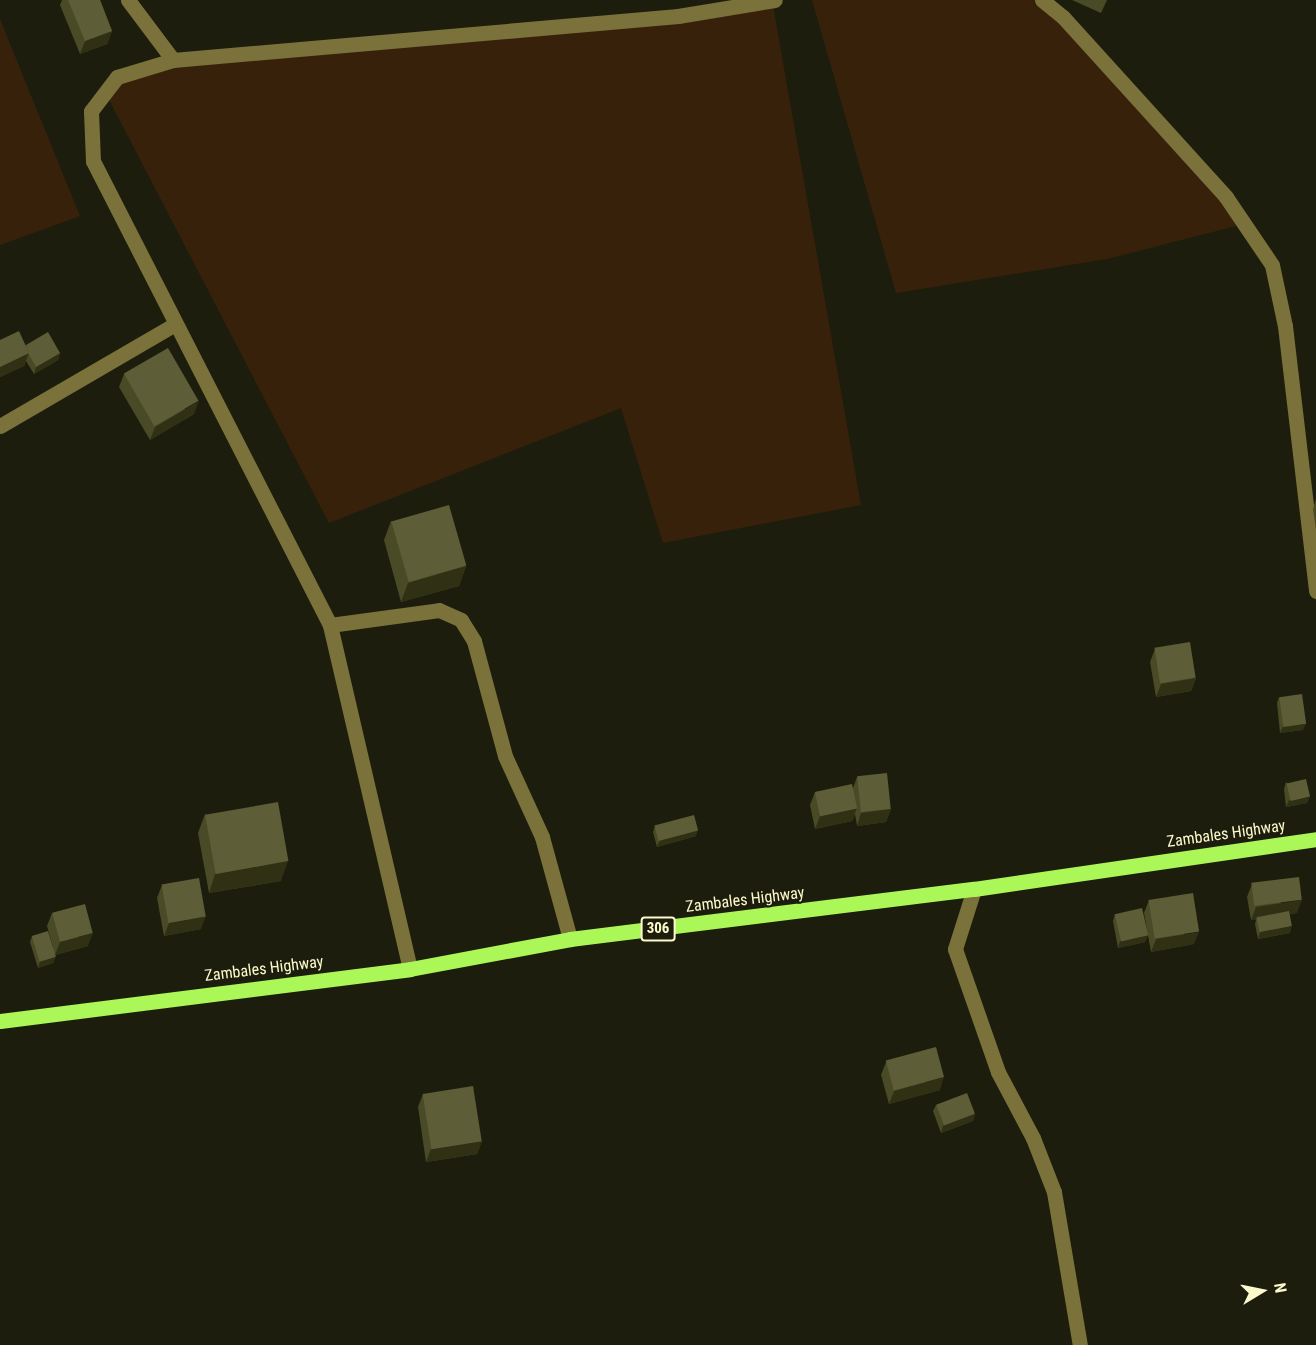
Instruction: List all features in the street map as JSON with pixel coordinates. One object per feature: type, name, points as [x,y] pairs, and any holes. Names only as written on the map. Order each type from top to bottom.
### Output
[{"type":"main road","name":"Zambales Highway","points":[[0,1021],[410,969],[570,939],[974,890],[1316,839]]},
{"type":"lane","points":[[128,0],[173,60]]},
{"type":"lane","points":[[410,969],[330,626],[93,160],[91,111],[117,76],[173,60],[678,16],[775,0]]},
{"type":"lane","points":[[1042,0],[1063,17],[1226,197],[1272,265],[1285,326],[1316,591]]},
{"type":"lane","points":[[0,426],[175,324]]},
{"type":"lane","points":[[330,626],[439,610],[461,620],[474,641],[505,756],[542,837],[570,939]]},
{"type":"lane","points":[[974,890],[955,949],[998,1072],[1033,1138],[1054,1192],[1080,1345]]},
{"type":"shaded area","points":[[772,0],[861,505],[663,543],[621,408],[329,523],[105,92],[117,77],[173,60]]},
{"type":"shaded area","points":[[812,0],[1042,0],[1244,224],[1107,259],[896,293]]},
{"type":"shaded area","points":[[0,19],[80,216],[0,245]]},
{"type":"building","points":[[68,0],[100,0],[112,31],[85,41]]},
{"type":"building","points":[[19,331],[29,353],[0,367],[0,340]]},
{"type":"building","points":[[48,332],[60,353],[36,367],[26,345]]},
{"type":"building","points":[[168,348],[199,401],[154,426],[124,374]]},
{"type":"building","points":[[449,505],[466,566],[409,582],[391,522]]},
{"type":"building","points":[[1190,642],[1196,678],[1160,683],[1154,648]]},
{"type":"building","points":[[1302,694],[1306,724],[1283,727],[1279,697]]},
{"type":"building","points":[[887,773],[891,809],[861,812],[857,776]]},
{"type":"building","points":[[1306,779],[1310,797],[1291,801],[1287,783]]},
{"type":"building","points":[[852,784],[857,808],[820,816],[815,792]]},
{"type":"building","points":[[278,802],[288,861],[216,874],[205,815]]},
{"type":"building","points":[[694,815],[698,830],[659,841],[654,826]]},
{"type":"building","points":[[1299,877],[1302,900],[1254,906],[1251,883]]},
{"type":"building","points":[[199,878],[206,916],[168,923],[162,885]]},
{"type":"building","points":[[1193,893],[1199,932],[1155,939],[1149,900]]},
{"type":"building","points":[[85,904],[93,933],[60,942],[52,913]]},
{"type":"building","points":[[1142,908],[1148,935],[1121,942],[1115,914]]},
{"type":"building","points":[[1289,911],[1292,926],[1259,932],[1257,917]]},
{"type":"building","points":[[48,931],[56,957],[40,962],[32,936]]},
{"type":"building","points":[[936,1047],[944,1077],[894,1090],[886,1060]]},
{"type":"building","points":[[473,1086],[482,1141],[431,1149],[423,1094]]},
{"type":"building","points":[[967,1093],[975,1114],[944,1125],[936,1105]]}]
